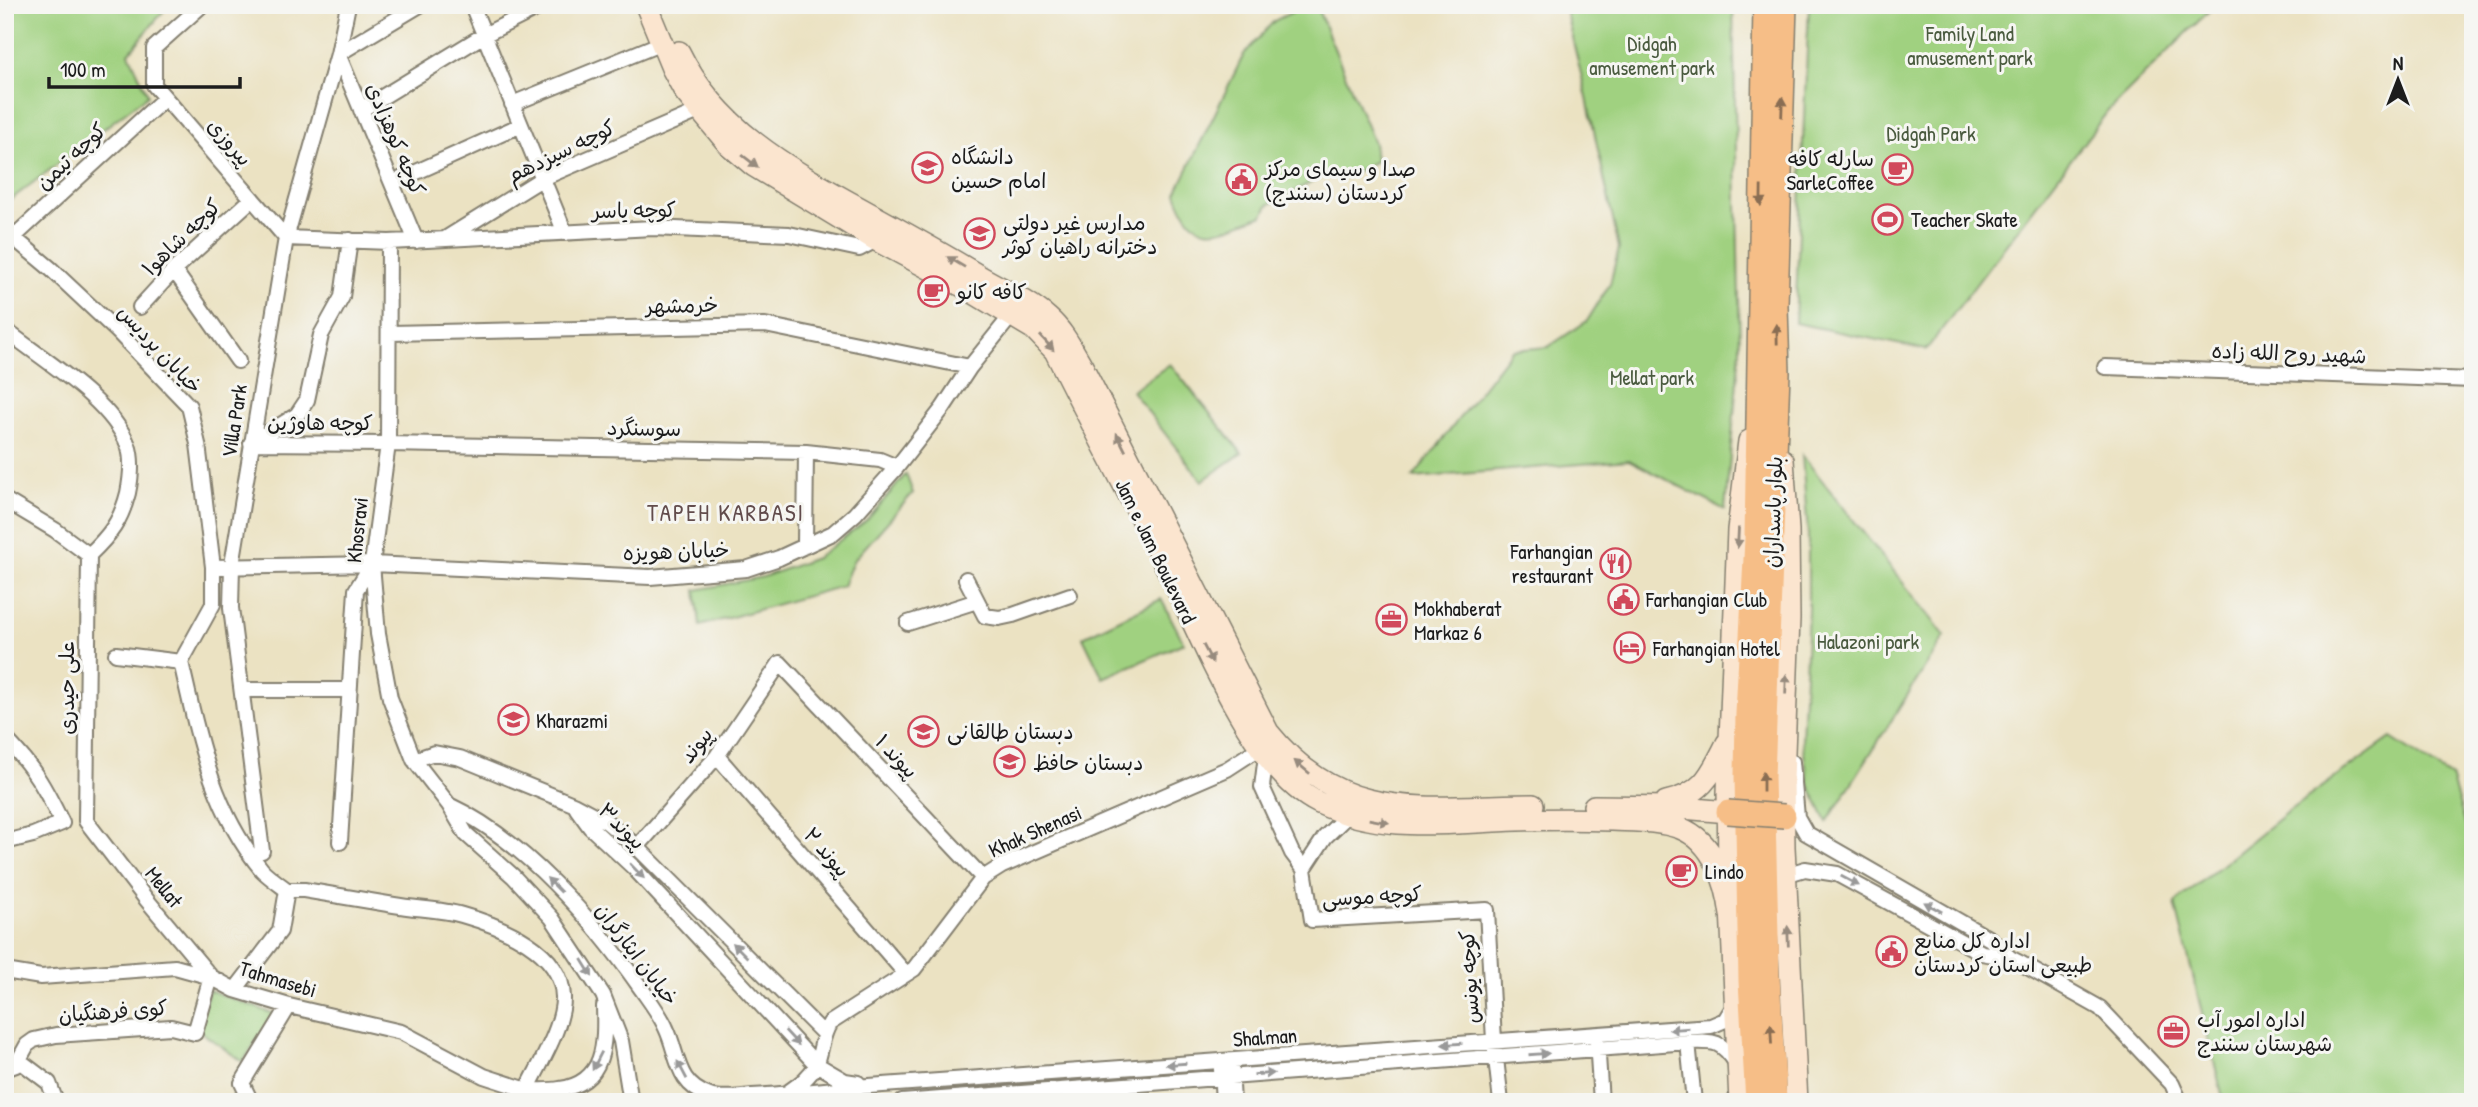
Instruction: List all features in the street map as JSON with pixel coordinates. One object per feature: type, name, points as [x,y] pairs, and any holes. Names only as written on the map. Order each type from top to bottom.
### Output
[{"type":"main road","name":"Jam e Jam Boulevard","points":[[646,5],[685,92],[728,144],[754,166],[876,240],[964,287],[1034,329],[1055,351],[1204,647],[1264,751],[1280,773],[1298,790],[1319,803],[1349,814],[1406,825],[1442,816],[1511,805],[1643,806],[1728,812]]},
{"type":"main road","name":"Jam e Jam Boulevard","points":[[660,5],[680,55],[712,104],[738,131],[799,174],[946,256],[1048,318],[1065,338],[1082,366],[1268,732],[1283,751],[1302,768],[1322,782],[1348,794],[1442,816],[1656,822],[1681,828],[1703,846],[1718,866],[1728,893],[1731,915]]},
{"type":"main road","name":"بلوار پاسداران","points":[[1765,5],[1768,373],[1763,777],[1767,964],[1775,1102]]},
{"type":"main road","name":"بلوار پاسداران","points":[[1757,1102],[1750,981],[1746,764],[1756,539],[1768,373],[1776,306],[1785,5]]},
{"type":"main road","points":[[1768,373],[1788,530],[1789,618],[1784,816],[1797,1102]]},
{"type":"main road","points":[[1740,1102],[1728,812],[1730,738],[1738,530],[1768,373]]},
{"type":"main road","points":[[1643,806],[1694,793],[1709,776],[1730,738]]},
{"type":"main road","points":[[1728,812],[1784,816]]},
{"type":"street","name":"پیروزی","points":[[202,5],[154,48],[154,85],[286,238]]},
{"type":"street","name":"Villa Park","points":[[262,851],[231,608],[232,565],[286,238],[338,54],[348,5]]},
{"type":"street","points":[[338,54],[421,5]]},
{"type":"street","points":[[472,5],[565,233]]},
{"type":"street","points":[[361,110],[484,35],[544,5]]},
{"type":"street","points":[[512,104],[662,43]]},
{"type":"street","name":"کوچه کوهزادی","points":[[338,54],[416,241]]},
{"type":"street","name":"کوچه تیمن","points":[[9,242],[165,98]]},
{"type":"street","name":"کوچه سیزدهم","points":[[444,239],[543,178],[701,110]]},
{"type":"street","points":[[392,183],[521,125]]},
{"type":"street","name":"کوچه شاهو۱","points":[[141,307],[174,270],[252,199]]},
{"type":"street","name":"کوچه یاسر","points":[[286,238],[389,242],[653,228],[789,234],[859,249],[876,240]]},
{"type":"street","points":[[251,443],[297,415],[307,400],[321,335],[342,297],[350,240]]},
{"type":"street","name":"خیابان پردیس","points":[[9,242],[51,269],[118,332],[189,405],[198,444],[213,567],[213,604],[181,662]]},
{"type":"street","name":"Khosravi","points":[[389,242],[388,444],[372,564],[378,634],[390,698],[414,760],[449,805],[466,834],[513,876],[552,918],[603,995],[621,1041],[631,1102]]},
{"type":"street","points":[[174,270],[238,360]]},
{"type":"street","name":"خیابان هویزه","points":[[213,567],[372,564],[650,576],[746,569],[833,533],[855,514],[897,467],[1010,316]]},
{"type":"street","name":"خرمشهر","points":[[390,333],[765,325],[970,367]]},
{"type":"street","points":[[5,333],[12,335],[97,402],[116,421],[129,447],[131,478],[123,513],[107,538],[89,555],[55,530],[5,500]]},
{"type":"street","name":"شهید روح الله زاده","points":[[2105,367],[2473,380]]},
{"type":"street","name":"کوچه هاوژین","points":[[251,443],[388,444]]},
{"type":"street","name":"سوسنگرد","points":[[388,444],[806,452],[880,460],[897,467]]},
{"type":"street","points":[[805,546],[806,452]]},
{"type":"street","name":"علی حیدری","points":[[86,821],[89,555]]},
{"type":"street","points":[[340,842],[356,590],[372,564]]},
{"type":"street","points":[[966,579],[985,616],[999,618],[1070,594]]},
{"type":"street","points":[[908,623],[977,601]]},
{"type":"street","points":[[116,654],[181,662],[214,790],[232,825],[263,871],[287,890],[304,890],[460,914],[520,939],[548,960],[560,976],[564,998],[560,1019],[527,1090],[514,1102]]},
{"type":"street","name":"پیوند","points":[[637,847],[717,756],[780,663]]},
{"type":"street","name":"پیوند ۱","points":[[780,663],[983,878]]},
{"type":"street","points":[[242,690],[349,690]]},
{"type":"street","points":[[1785,734],[1792,763],[1797,817],[1806,833],[1990,939],[2010,958],[2100,1008],[2172,1084],[2180,1102]]},
{"type":"street","points":[[5,738],[40,778],[62,823],[5,842]]},
{"type":"street","points":[[1264,751],[1262,787],[1292,853],[1304,869],[1325,836],[1349,814]]},
{"type":"street","name":"Khak Shenasi","points":[[823,1033],[830,1023],[914,969],[983,878],[1002,866],[1264,751]]},
{"type":"street","points":[[414,760],[434,753],[460,758],[573,804]]},
{"type":"street","name":"پیوند ۲","points":[[717,756],[906,974]]},
{"type":"street","name":"پیوند۳","points":[[573,804],[607,822],[637,847],[823,1033]]},
{"type":"street","name":"پیوند۳","points":[[573,804],[590,827],[633,867],[816,1064],[845,1081],[869,1086]]},
{"type":"street","name":"خیابان ایثارگران","points":[[449,805],[474,817],[524,856],[569,900],[607,943],[667,1028],[677,1065],[691,1087],[712,1097],[785,1098]]},
{"type":"street","name":"Mellat","points":[[86,821],[211,977]]},
{"type":"street","name":"کوچه موسی","points":[[1304,869],[1312,920],[1487,910]]},
{"type":"street","points":[[1785,875],[1805,869],[1837,874],[1982,953],[2010,958]]},
{"type":"street","points":[[1892,903],[1899,888]]},
{"type":"street","points":[[235,990],[280,931],[287,890]]},
{"type":"street","name":"کوچه یونس","points":[[1487,910],[1494,1041],[1501,1102]]},
{"type":"street","name":"Tahmasebi","points":[[5,971],[41,977],[175,967],[211,977],[235,990],[289,1006],[401,1032],[484,1076],[527,1090]]},
{"type":"street","name":"کوی فرهنگیان","points":[[5,1069],[20,1060],[27,1045],[34,1040],[55,1035],[171,1027],[195,1033],[211,977]]},
{"type":"street","points":[[527,1090],[562,1089],[584,1081],[598,1065],[605,1043],[603,995]]},
{"type":"street","name":"Shalman","points":[[902,1102],[1496,1057],[1711,1026],[1725,1020],[1735,1002]]},
{"type":"street","points":[[251,1102],[242,1083],[289,1006]]},
{"type":"street","points":[[785,1098],[806,1080],[816,1064],[823,1033]]},
{"type":"street","name":"Shalman","points":[[785,1098],[869,1086],[1494,1041],[1714,1041],[1727,1048],[1738,1067]]},
{"type":"street","points":[[1597,1042],[1601,1102]]},
{"type":"street","points":[[1688,1042],[1694,1102]]},
{"type":"street","points":[[20,1060],[49,1083],[56,1102]]},
{"type":"street","points":[[1226,1061],[1233,1102]]},
{"type":"street","points":[[1057,1073],[1058,1090]]},
{"type":"street","points":[[1223,1102],[1227,1077]]},
{"type":"street","points":[[527,1090],[547,1102]]},
{"type":"green space","points":[[5,5],[164,5],[166,8],[129,53],[148,95],[5,204]]},
{"type":"green space","points":[[1306,5],[1316,5],[1374,143],[1376,161],[1345,178],[1327,174],[1268,205],[1263,215],[1222,229],[1201,229],[1183,211],[1176,193],[1244,54],[1274,21]]},
{"type":"green space","name":"Mellat park","points":[[1564,5],[1733,5],[1740,350],[1725,510],[1629,460],[1413,478],[1512,350],[1548,347],[1587,321],[1610,284],[1619,248]]},
{"type":"green space","name":"Didgah Park","points":[[1809,5],[2215,5],[2108,111],[1926,350],[1795,323]]},
{"type":"green space","points":[[1170,364],[1242,453],[1202,481],[1132,391]]},
{"type":"green space","name":"Halazoni park","points":[[1802,455],[1945,636],[1827,822],[1809,785],[1802,741],[1808,610],[1808,535]]},
{"type":"green space","points":[[906,474],[913,493],[853,561],[843,586],[700,626],[696,590],[763,577],[816,558],[867,520]]},
{"type":"green space","points":[[1161,599],[1184,643],[1103,678],[1083,637]]},
{"type":"green space","points":[[2391,738],[2451,777],[2473,850],[2473,1102],[2224,1102],[2175,903],[2287,812]]},
{"type":"green space","points":[[209,990],[274,1014],[243,1062],[197,1029]]},
{"type":"place","name":"دانشگاه امام حسین","points":[[928,168]]},
{"type":"place","name":"سارله کافه SarleCoffee","points":[[1897,170]]},
{"type":"place","name":"صدا و سیمای مرکز کردستان (سنندج)","points":[[1242,180]]},
{"type":"place","name":"Teacher Skate","points":[[1888,219]]},
{"type":"place","name":"مدارس غیر دولتی دخترانه راهیان کوثر","points":[[980,234]]},
{"type":"place","name":"کافه کانو","points":[[934,291]]},
{"type":"place","name":"Farhangian restaurant","points":[[1616,563]]},
{"type":"place","name":"Farhangian Club","points":[[1623,599]]},
{"type":"place","name":"Mokhaberat Markaz 6","points":[[1391,620]]},
{"type":"place","name":"Farhangian Hotel","points":[[1630,648]]},
{"type":"place","name":"Kharazmi","points":[[513,720]]},
{"type":"place","name":"دبستان طالقانی","points":[[924,731]]},
{"type":"place","name":"دبستان حافظ","points":[[1010,762]]},
{"type":"place","name":"Lindo","points":[[1682,871]]},
{"type":"place","name":"اداره کل منابع طبیعی استان کردستان","points":[[1891,952]]},
{"type":"place","name":"اداره امور آب شهرستان سنندج","points":[[2174,1031]]},
{"type":"district","name":"TAPEH KARBASI","points":[[726,512]]},
{"type":"park label","name":"Family Land amusement park","points":[[1970,45]]},
{"type":"park label","name":"Didgah amusement park","points":[[1652,55]]}]
